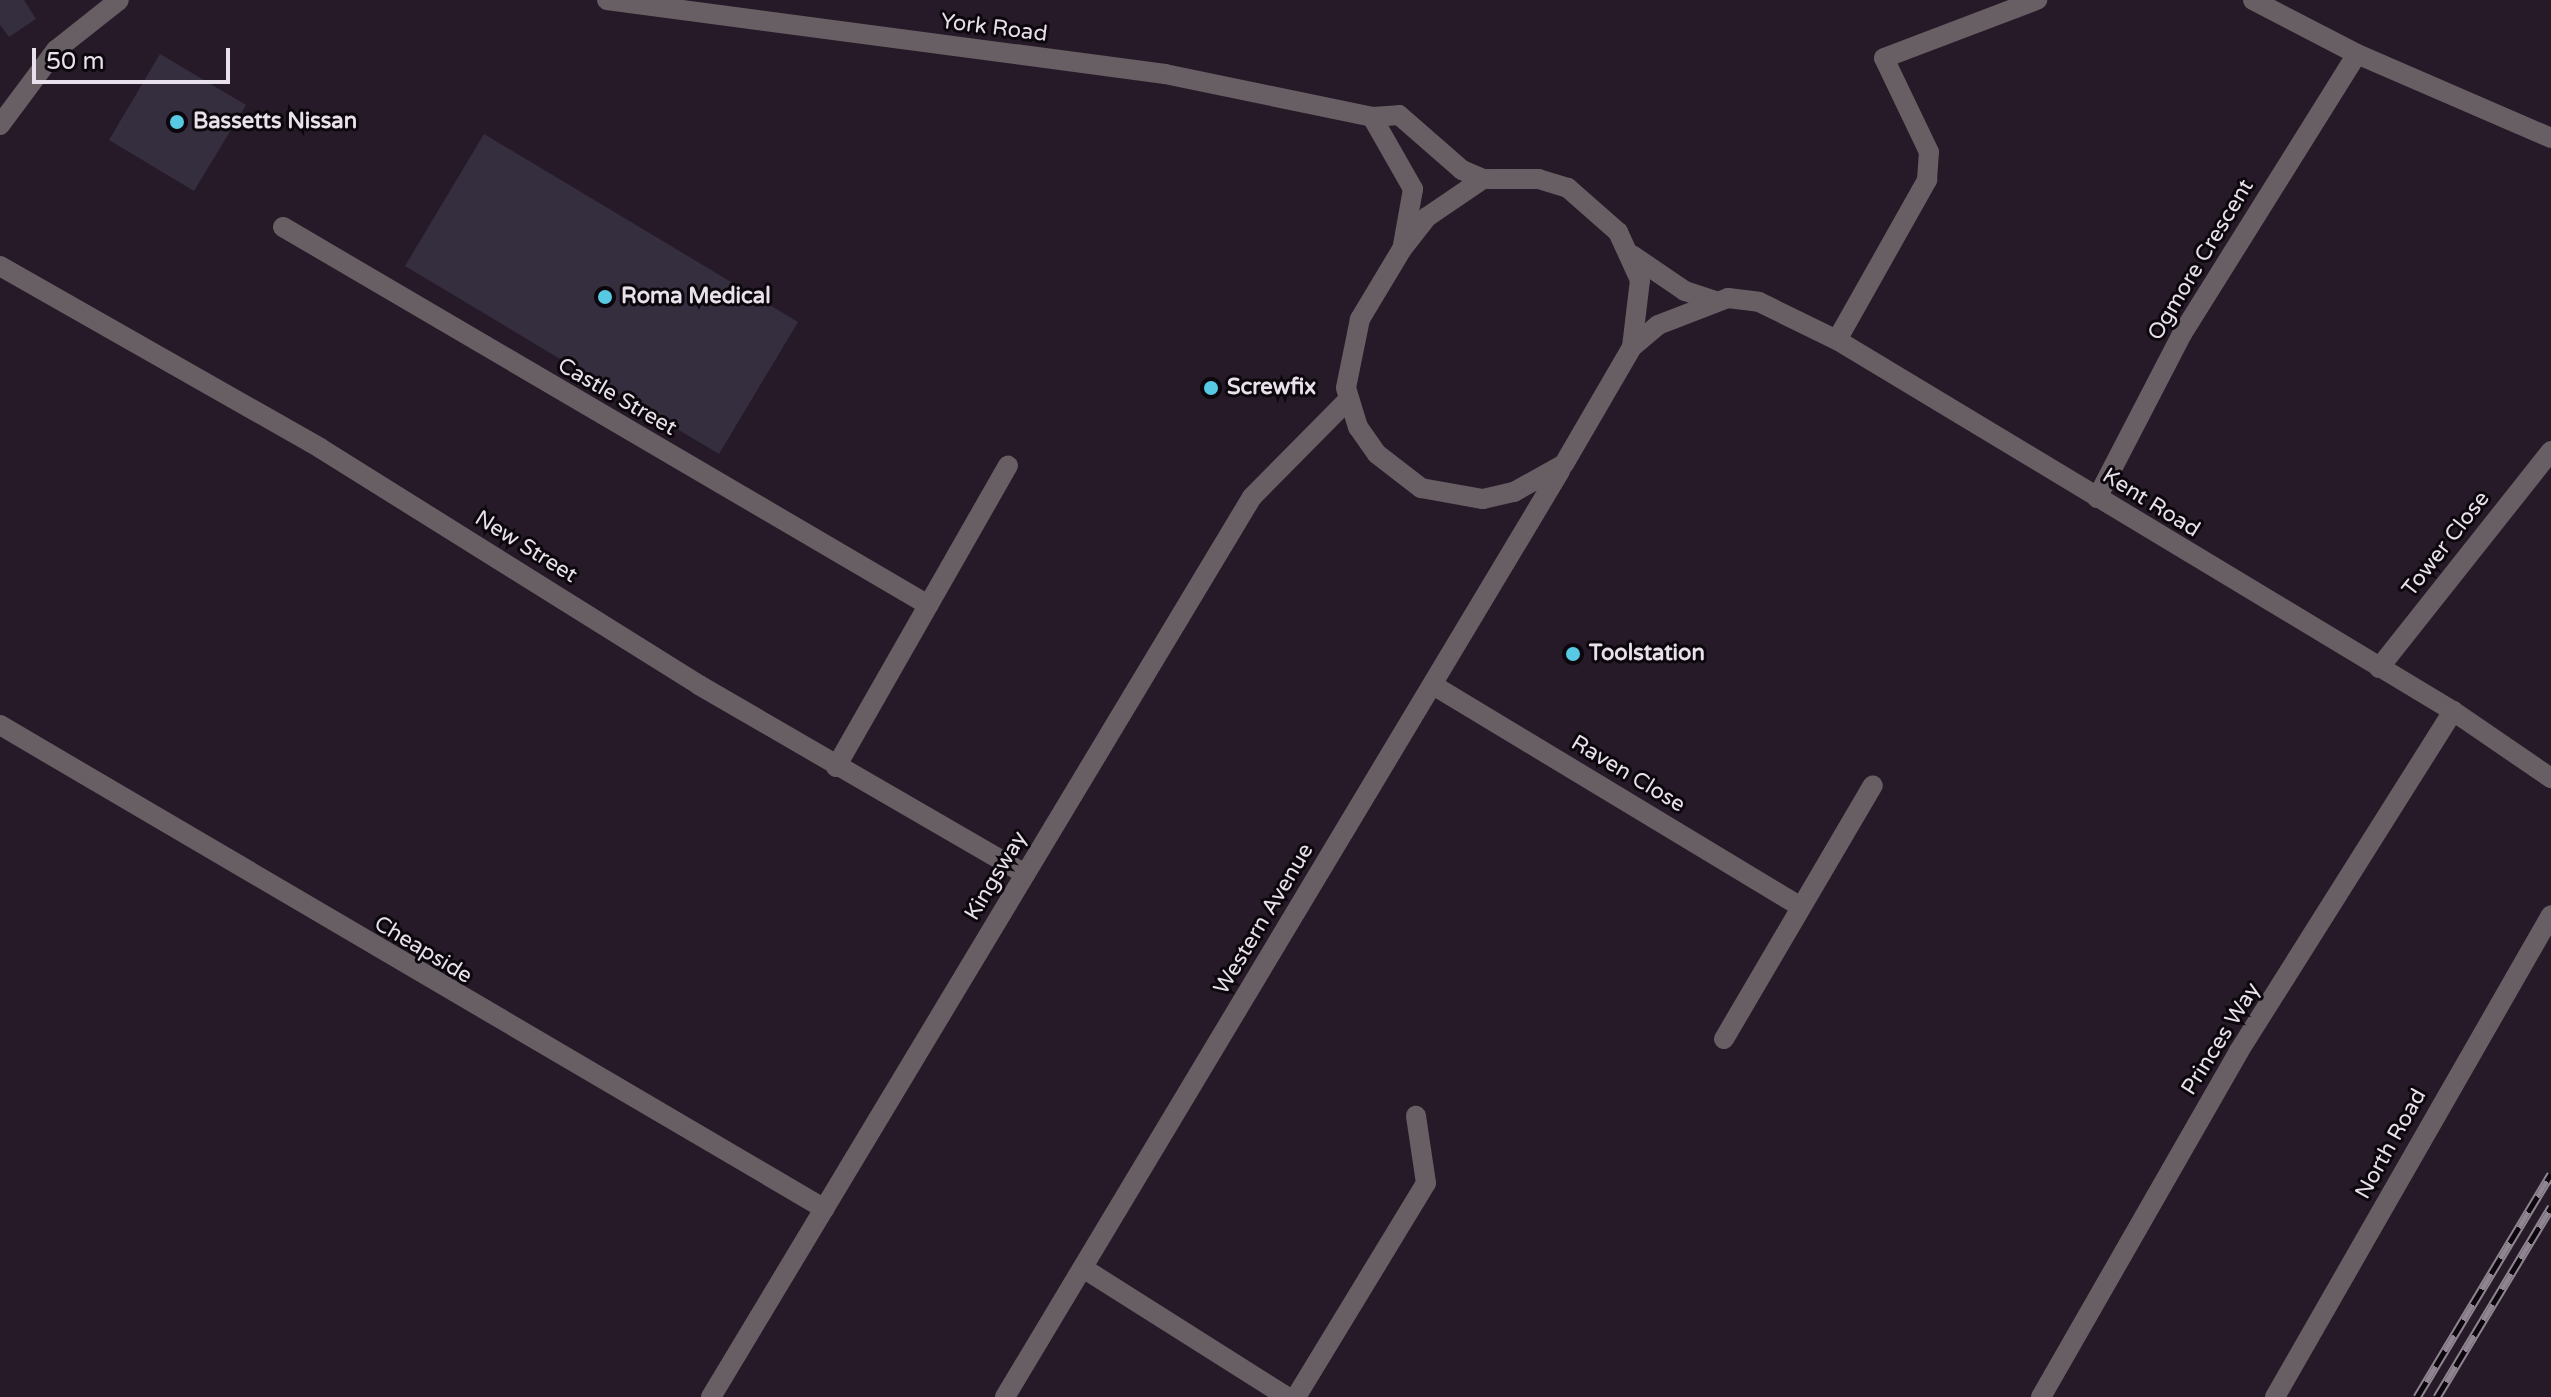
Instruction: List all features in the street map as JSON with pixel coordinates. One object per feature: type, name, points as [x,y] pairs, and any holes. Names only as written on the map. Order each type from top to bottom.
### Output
[{"type":"street","points":[[0,125],[56,50],[119,0]]},
{"type":"street","name":"York Road","points":[[607,0],[1165,74],[1372,117],[1399,115],[1462,170],[1483,179]]},
{"type":"street","points":[[1837,340],[1927,180],[1929,152],[1884,58],[2037,0]]},
{"type":"street","points":[[2253,0],[2357,54],[2551,138]]},
{"type":"street","name":"Ogmore Crescent","points":[[2097,498],[2182,334],[2357,54]]},
{"type":"street","points":[[1372,117],[1413,189],[1402,249]]},
{"type":"street","points":[[1564,464],[1539,482],[1483,499],[1421,488],[1377,454],[1348,400],[1351,344],[1402,249],[1427,217],[1483,179],[1539,179],[1568,188],[1593,204],[1632,255],[1641,307],[1632,347]]},
{"type":"street","name":"Castle Street","points":[[283,227],[928,605]]},
{"type":"street","name":"Kent Road","points":[[1632,255],[1685,291],[1715,301],[1759,302],[1837,340],[2453,711],[2551,778]]},
{"type":"street","name":"New Street","points":[[0,266],[320,448],[836,767],[1025,874]]},
{"type":"street","name":"Kent Road","points":[[1632,347],[1658,325],[1715,301]]},
{"type":"street","name":"Western Avenue","points":[[1005,1397],[1433,685],[1632,347]]},
{"type":"street","name":"Kingsway","points":[[711,1397],[1252,497],[1348,400]]},
{"type":"street","name":"Tower Close","points":[[2379,668],[2551,451]]},
{"type":"street","points":[[836,767],[1008,466]]},
{"type":"street","name":"Raven Close","points":[[1433,685],[1798,905]]},
{"type":"street","name":"Princes Way","points":[[2041,1397],[2239,1051],[2453,711]]},
{"type":"street","name":"Cheapside","points":[[0,725],[825,1209]]},
{"type":"street","points":[[1724,1039],[1798,905],[1873,785]]},
{"type":"street","name":"North Road","points":[[2275,1397],[2551,915]]},
{"type":"street","points":[[1296,1397],[1426,1183],[1416,1116]]},
{"type":"street","points":[[1083,1268],[1287,1397]]},
{"type":"building","points":[[0,0],[24,0],[36,19],[9,37],[0,25]]},
{"type":"building","name":"Bassetts Nissan","points":[[160,54],[246,105],[194,191],[109,140]]},
{"type":"building","name":"Roma Medical","points":[[484,134],[798,322],[719,454],[405,266]]},
{"type":"railway","points":[[2417,1397],[2551,1174]]},
{"type":"railway","points":[[2437,1397],[2551,1207]]},
{"type":"place","name":"Bassetts Nissan","points":[[177,122]]},
{"type":"place","name":"Roma Medical","points":[[605,297]]},
{"type":"place","name":"Screwfix","points":[[1211,388]]},
{"type":"place","name":"Toolstation","points":[[1573,654]]}]
